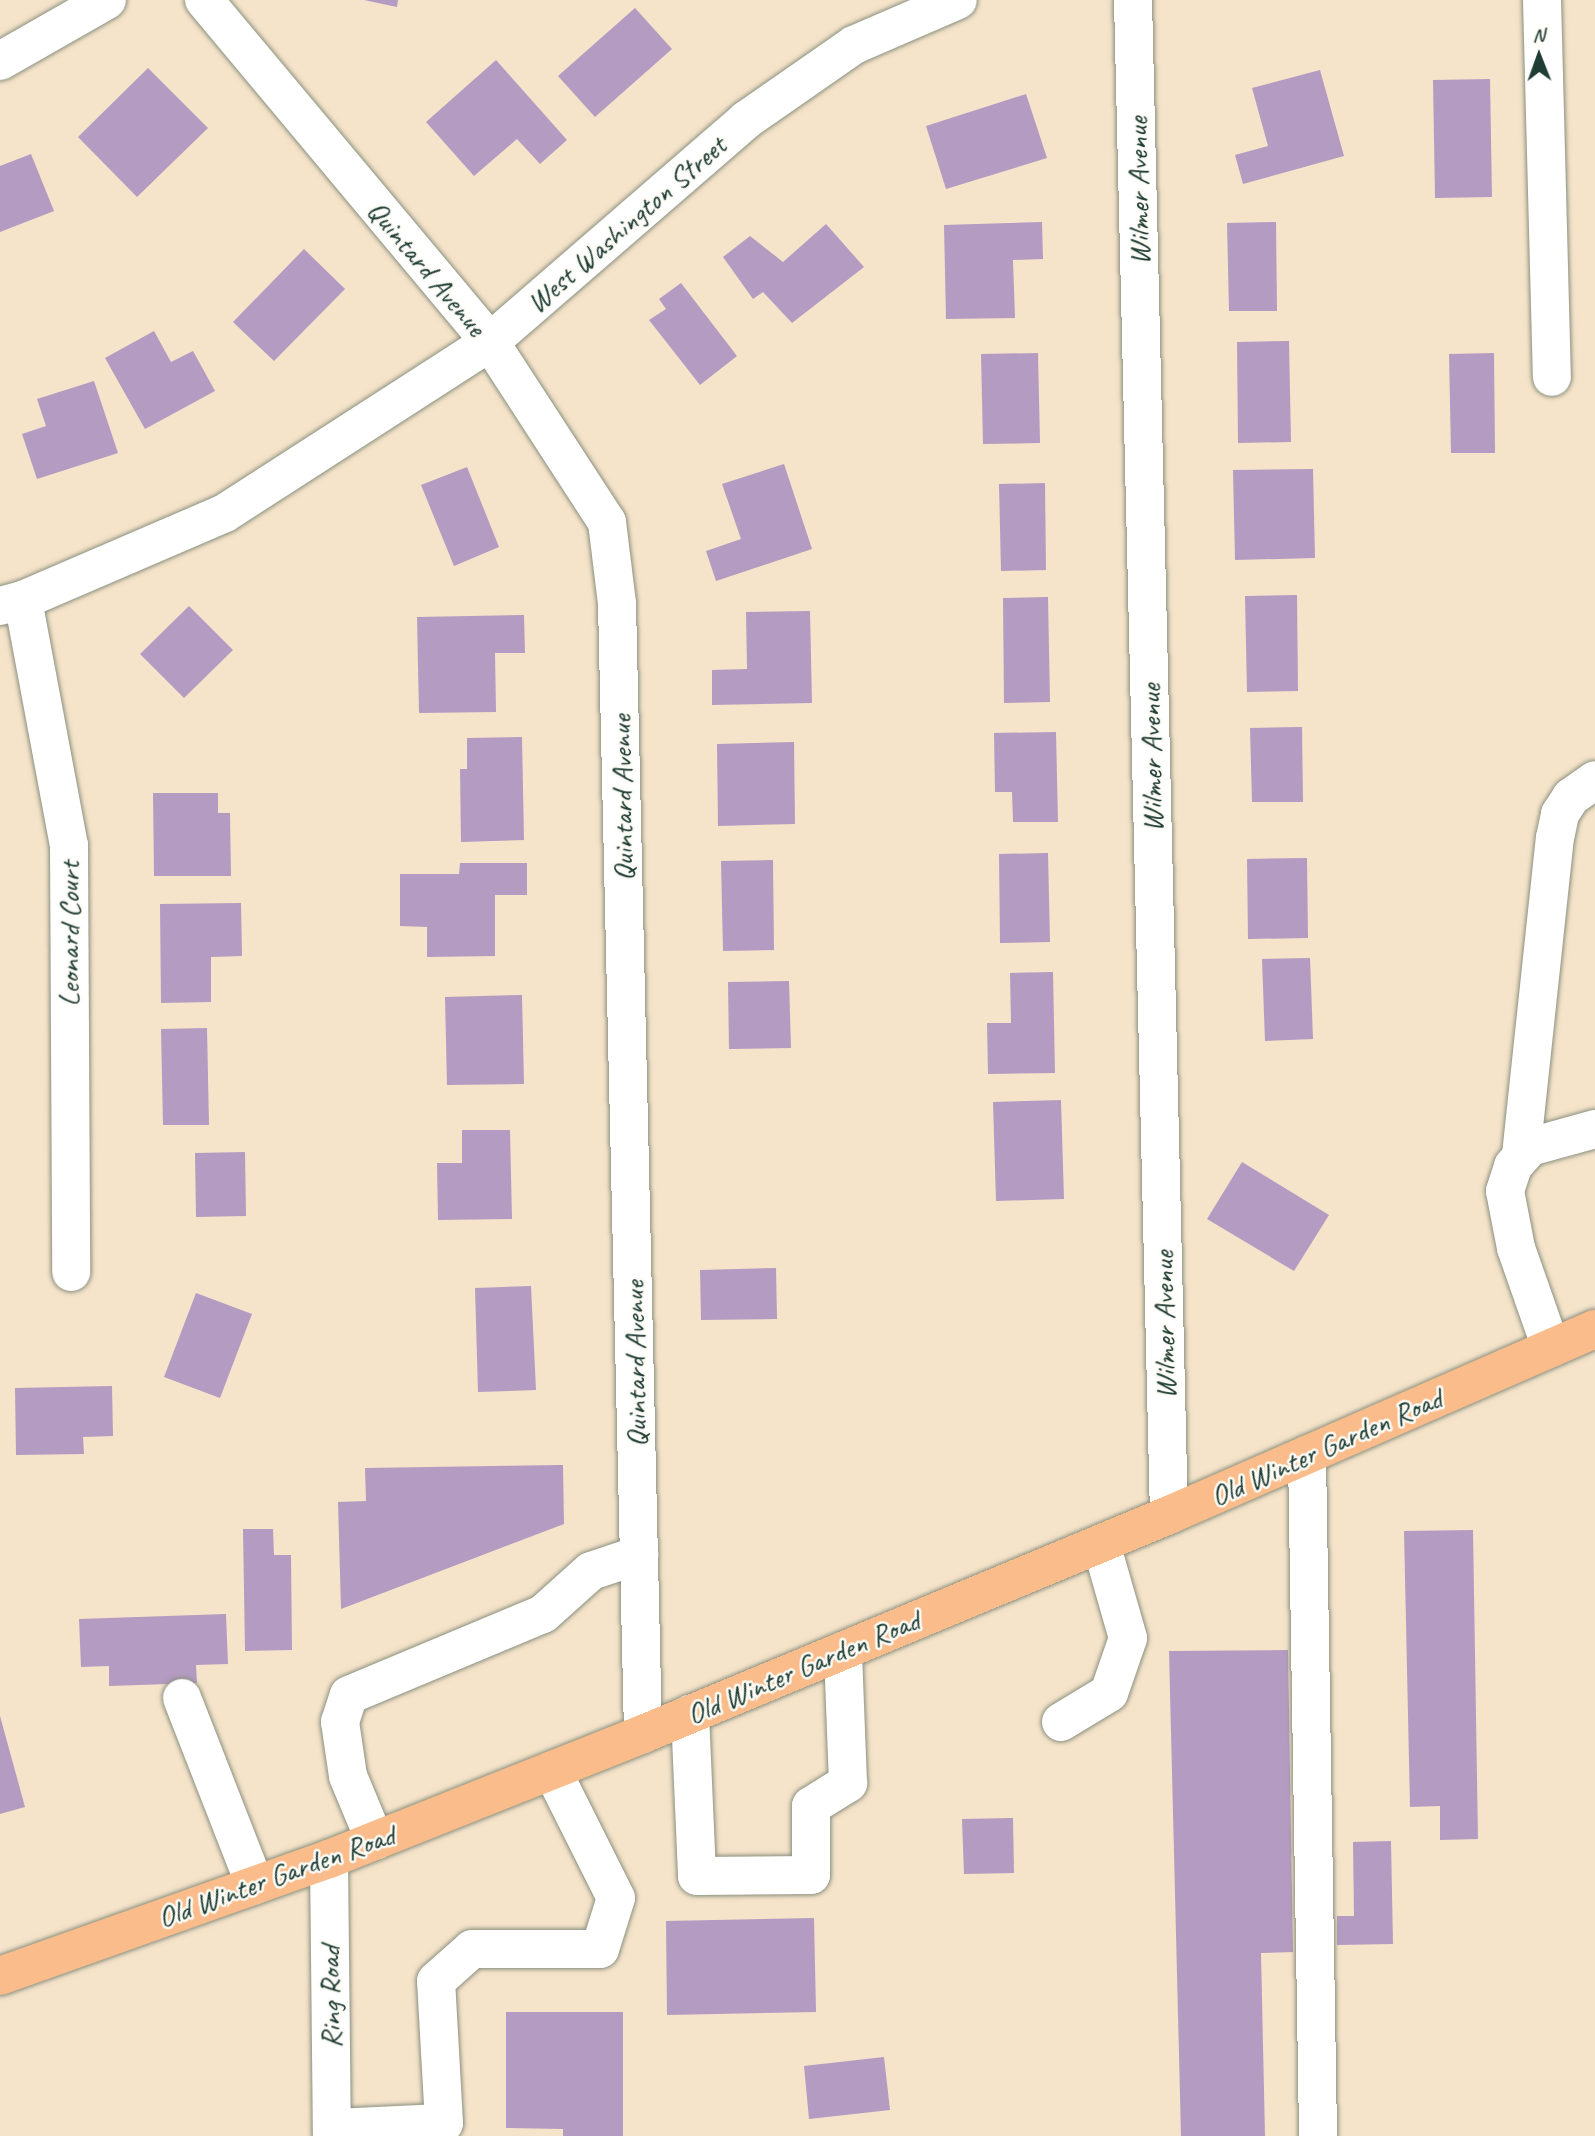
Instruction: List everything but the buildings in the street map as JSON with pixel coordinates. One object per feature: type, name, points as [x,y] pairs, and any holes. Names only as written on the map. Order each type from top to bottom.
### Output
[{"type":"main road","name":"Old Winter Garden Road","points":[[0,1976],[329,1859],[643,1734],[1169,1516],[1595,1329]]},
{"type":"street","points":[[0,61],[107,0]]},
{"type":"street","name":"Quintard Avenue","points":[[204,0],[490,342],[607,522],[617,604],[643,1734]]},
{"type":"street","name":"West Washington Street","points":[[12,603],[225,513],[490,342],[746,120],[855,45],[958,0]]},
{"type":"street","name":"Wilmer Avenue","points":[[1133,0],[1169,1516]]},
{"type":"street","points":[[1542,0],[1552,377]]},
{"type":"street","name":"Leonard Court","points":[[12,603],[69,845],[71,1272]]},
{"type":"street","points":[[1551,1348],[1505,1204],[1508,1177],[1521,1155],[1555,838],[1560,814],[1571,797],[1595,780]]},
{"type":"street","points":[[1521,1155],[1544,1140],[1595,1129]]},
{"type":"street","points":[[1307,1455],[1318,2136]]},
{"type":"street","points":[[1060,1722],[1108,1693],[1128,1638],[1101,1544]]},
{"type":"street","points":[[375,1840],[348,1776],[340,1722],[349,1695],[543,1614],[592,1571],[639,1556]]},
{"type":"street","points":[[690,1714],[697,1876],[811,1875],[811,1806],[848,1783],[843,1651]]},
{"type":"street","points":[[181,1698],[255,1885]]},
{"type":"street","points":[[332,2132],[444,2123],[436,1981],[472,1949],[600,1949],[616,1898],[552,1770]]},
{"type":"street","name":"Ring Road","points":[[329,1859],[332,2132]]}]
